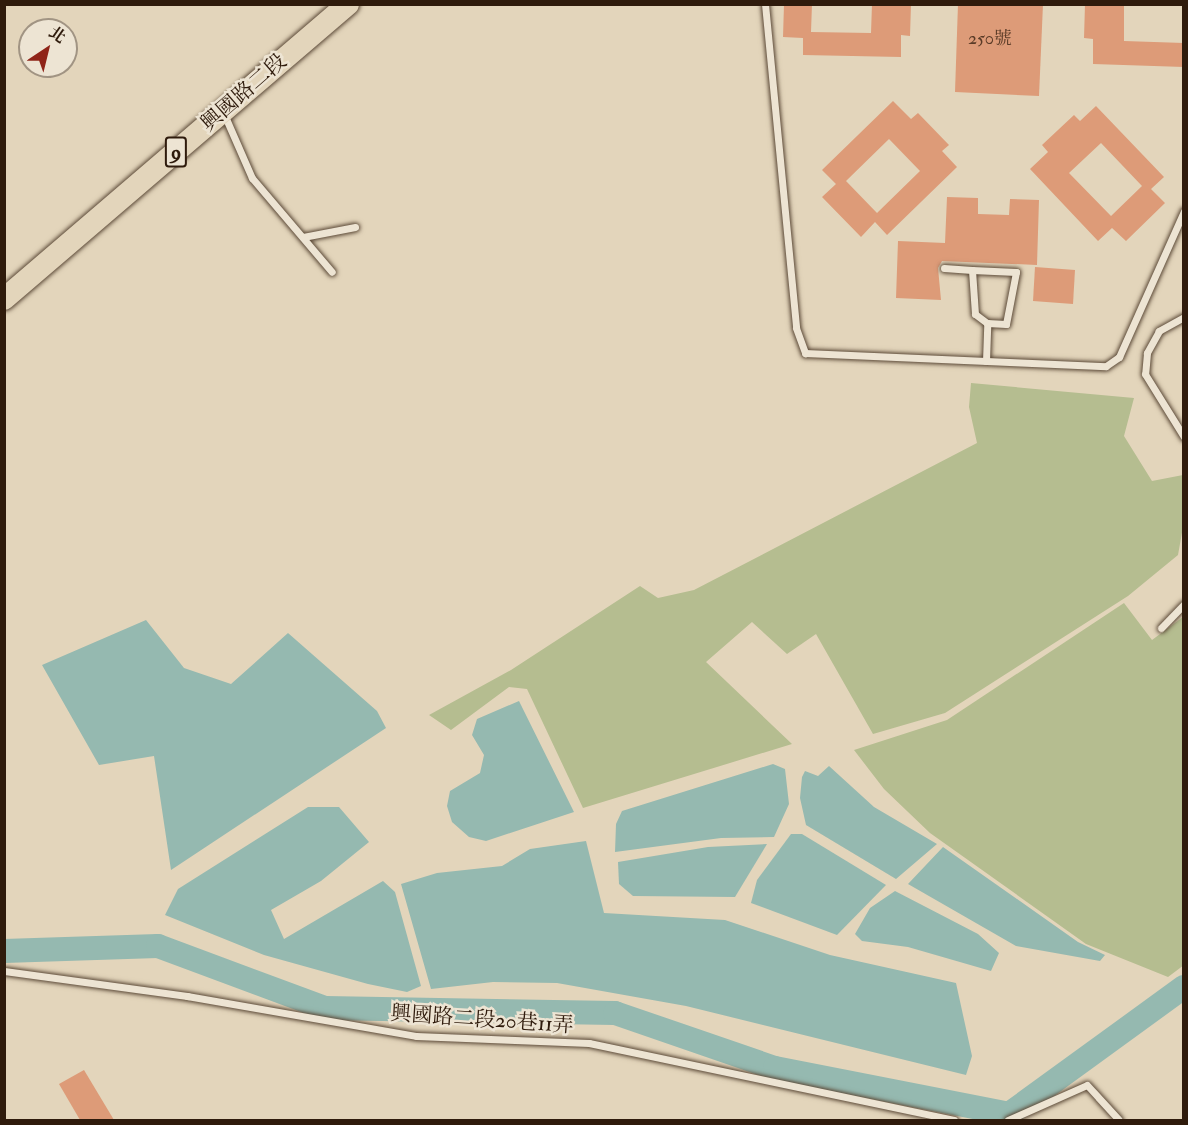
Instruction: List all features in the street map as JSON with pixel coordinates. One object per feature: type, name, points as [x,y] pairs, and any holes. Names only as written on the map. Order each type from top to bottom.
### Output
[{"type":"main road","name":"興國路二段","points":[[4,283],[327,4]]},
{"type":"main road","name":"興國路二段","points":[[4,299],[348,4]]},
{"type":"lane","points":[[765,4],[796,328],[805,353],[1106,366],[1119,357],[1184,211]]},
{"type":"lane","points":[[223,112],[252,178],[332,272]]},
{"type":"lane","points":[[303,237],[355,227]]},
{"type":"lane","points":[[944,268],[1016,272],[1006,324],[987,323],[975,314],[972,270]]},
{"type":"lane","points":[[1184,317],[1159,331],[1147,354],[1145,374],[1184,437]]},
{"type":"lane","points":[[986,361],[987,323]]},
{"type":"lane","points":[[1161,628],[1184,604]]},
{"type":"lane","name":"興國路二段20巷11弄","points":[[4,971],[187,996],[416,1036],[589,1043],[954,1120]]},
{"type":"lane","points":[[1008,1120],[1087,1085],[1119,1120]]},
{"type":"green space","points":[[971,383],[1134,398],[1124,436],[1152,481],[1183,475],[1183,527],[1178,555],[1128,596],[945,713],[873,734],[816,634],[787,654],[752,622],[706,662],[792,744],[583,808],[527,689],[509,687],[451,730],[429,715],[511,670],[640,586],[658,598],[694,590],[977,443],[969,407]]},
{"type":"green space","points":[[1124,603],[1152,640],[1183,617],[1184,965],[1168,977],[1086,944],[930,833],[884,789],[854,750],[947,720]]},
{"type":"water","points":[[146,620],[184,668],[231,684],[288,633],[377,711],[386,728],[171,870],[154,756],[99,765],[42,665]]},
{"type":"water","points":[[519,701],[574,812],[486,841],[469,837],[452,822],[447,806],[450,791],[480,773],[484,755],[472,735],[477,719]]},
{"type":"water","points":[[773,764],[785,769],[789,804],[774,837],[721,838],[615,852],[616,824],[622,811]]},
{"type":"water","points":[[829,766],[874,807],[937,844],[896,879],[806,825],[800,798],[802,777],[805,771],[818,776]]},
{"type":"water","points":[[308,807],[339,807],[369,842],[321,881],[271,910],[284,939],[383,881],[395,892],[421,986],[407,992],[368,984],[264,955],[165,915],[178,889]]},
{"type":"water","points":[[791,834],[802,834],[886,885],[837,935],[751,903],[757,880]]},
{"type":"water","points":[[586,841],[604,913],[725,920],[830,955],[956,983],[972,1056],[966,1075],[686,1006],[557,983],[493,982],[431,989],[401,884],[437,873],[502,866],[530,849]]},
{"type":"water","points":[[767,844],[735,897],[633,896],[619,884],[618,862],[708,847]]},
{"type":"water","points":[[943,847],[1078,942],[1105,955],[1100,961],[1016,946],[908,884]]},
{"type":"water","points":[[895,891],[978,934],[999,953],[991,971],[908,947],[862,941],[855,934],[870,908]]},
{"type":"building","points":[[784,4],[812,4],[811,32],[871,33],[872,4],[911,4],[910,36],[901,35],[901,57],[803,55],[803,38],[783,37]]},
{"type":"building","points":[[958,4],[1043,4],[1039,96],[955,92]]},
{"type":"building","points":[[1085,4],[1124,4],[1124,41],[1184,43],[1184,67],[1093,64],[1093,39],[1084,38]]},
{"type":"building","points":[[893,101],[911,119],[918,113],[949,145],[942,151],[957,167],[887,235],[875,222],[861,237],[822,197],[836,184],[822,170]],"holes":[[[889,139],[920,171],[877,213],[846,181]]]},
{"type":"building","points":[[1096,106],[1164,177],[1151,189],[1165,203],[1126,241],[1112,228],[1098,241],[1030,169],[1048,152],[1042,145],[1074,115],[1080,121]],"holes":[[[1101,143],[1142,186],[1111,216],[1069,173]]]},
{"type":"building","points":[[947,197],[978,198],[978,214],[1009,215],[1010,199],[1039,200],[1037,265],[942,261],[938,268],[941,300],[896,298],[898,241],[945,243]]},
{"type":"building","points":[[1035,267],[1075,270],[1073,304],[1033,301]]},
{"type":"building","points":[[84,1070],[114,1120],[80,1120],[59,1084]]},
{"type":"waterway","points":[[4,951],[158,946],[325,1008],[615,1013],[775,1068],[1009,1114],[1184,987]]}]
